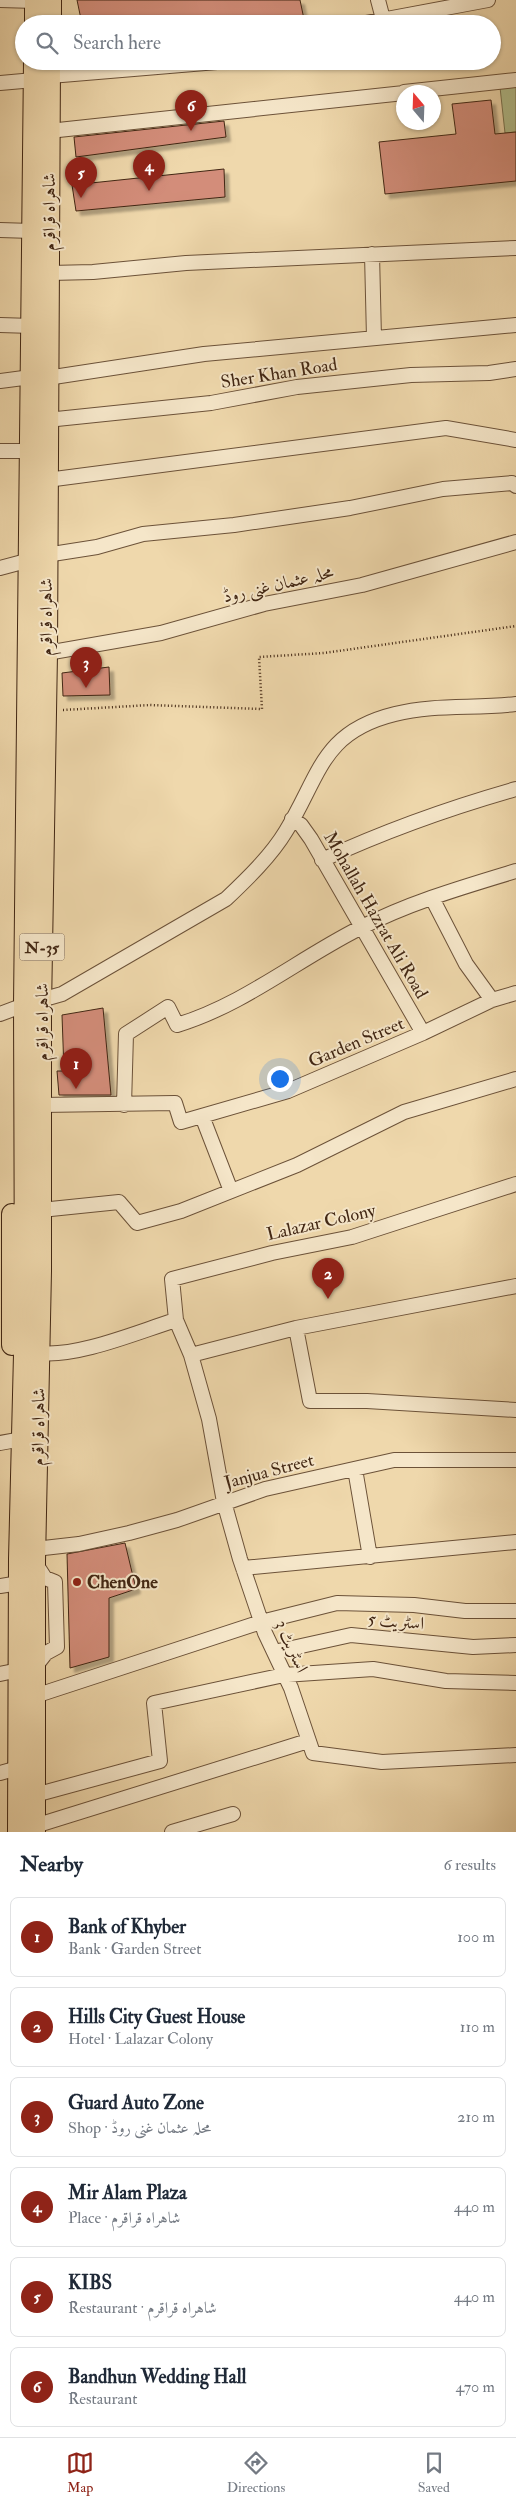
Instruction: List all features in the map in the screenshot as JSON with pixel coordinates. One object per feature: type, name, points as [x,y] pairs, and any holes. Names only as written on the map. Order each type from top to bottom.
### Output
[{"type":"highway","points":[[37,15],[40,0]]},
{"type":"highway","points":[[40,0],[47,15]]},
{"type":"highway","name":"شاہراہ قراقرم","points":[[29,1830],[35,1795],[35,1696],[18,1671],[9,1585],[22,1439],[22,1410],[33,1280],[41,1210],[42,1105],[33,1002],[38,558],[47,480],[47,420],[32,326],[32,231],[42,70]]},
{"type":"highway","name":"شاہراہ قراقرم","points":[[29,1830],[9,1770],[18,1671],[35,1555],[40,1353],[25,1166],[47,653],[31,451],[50,272],[49,131],[41,103]]},
{"type":"highway","points":[[22,1410],[13,1386],[10,1287],[15,1176],[25,1166]]},
{"type":"street","points":[[0,0],[40,0]]},
{"type":"street","points":[[378,0],[382,15]]},
{"type":"street","points":[[405,15],[488,0]]},
{"type":"street","points":[[0,83],[42,70]]},
{"type":"street","points":[[441,88],[516,80]]},
{"type":"street","points":[[49,131],[396,93]]},
{"type":"street","points":[[0,230],[32,231]]},
{"type":"street","points":[[50,272],[516,248]]},
{"type":"street","points":[[372,254],[374,338]]},
{"type":"street","points":[[0,325],[32,326]]},
{"type":"street","points":[[0,381],[204,354],[516,325]]},
{"type":"street","name":"Sher Khan Road","points":[[47,420],[211,403],[297,387],[411,375],[489,373],[516,369]]},
{"type":"street","points":[[47,480],[446,428],[516,440]]},
{"type":"street","points":[[0,452],[31,451]]},
{"type":"street","points":[[0,568],[38,558],[98,547],[143,534],[234,525],[330,511],[443,489],[512,483],[516,486]]},
{"type":"street","name":"محلہ عثمان غنی روڈ","points":[[47,653],[161,633],[264,604],[362,585],[516,542]]},
{"type":"street","points":[[0,1014],[62,994],[226,899],[260,864],[286,831],[317,769],[341,740],[356,729],[396,713],[458,706],[516,704]]},
{"type":"street","points":[[322,860],[375,836],[457,806],[516,789]]},
{"type":"street","name":"Mohallah Hazrat Ali Road","points":[[292,819],[301,825],[423,1033]]},
{"type":"street","points":[[124,1105],[126,1034],[168,1007],[177,1025],[208,1016],[232,1004],[304,959],[360,928],[432,898],[516,871]]},
{"type":"street","points":[[432,898],[466,964],[492,1000]]},
{"type":"street","name":"Garden Street","points":[[42,1105],[175,1103],[181,1122],[288,1091],[423,1033],[492,1000],[516,993]]},
{"type":"street","points":[[41,1210],[119,1202],[137,1223],[181,1211],[297,1165],[404,1112],[516,1079]]},
{"type":"street","points":[[202,1116],[231,1191]]},
{"type":"street","name":"Lalazar Colony","points":[[191,1355],[176,1320],[172,1279],[272,1253],[352,1237],[516,1184]]},
{"type":"street","points":[[191,1355],[296,1328],[516,1286]]},
{"type":"street","points":[[40,1353],[56,1355],[74,1352],[176,1320]]},
{"type":"street","points":[[296,1328],[310,1401],[368,1401],[516,1410]]},
{"type":"street","name":"اسٹریٹ 3","points":[[191,1355],[209,1419],[224,1502],[243,1568],[261,1622],[284,1675],[308,1741]]},
{"type":"street","points":[[0,1443],[22,1439]]},
{"type":"street","name":"Janjua Street","points":[[35,1555],[177,1520],[265,1489],[394,1460],[516,1460]]},
{"type":"street","points":[[355,1468],[370,1557]]},
{"type":"street","points":[[243,1568],[516,1542]]},
{"type":"street","points":[[35,1696],[261,1622],[337,1603],[414,1605],[466,1611],[516,1610]]},
{"type":"street","name":"اسٹریٹ 5","points":[[274,1652],[351,1635],[473,1647],[516,1645]]},
{"type":"street","points":[[35,1795],[160,1761],[154,1703],[284,1675],[373,1669],[446,1681],[516,1683]]},
{"type":"street","points":[[29,1830],[308,1741],[313,1752],[382,1762],[516,1755]]},
{"type":"street","points":[[172,1832],[233,1814]]},
{"type":"path","points":[[44,711],[150,705],[262,709],[259,657],[324,653],[516,626]]},
{"type":"green space","points":[[516,76],[516,132],[505,133],[499,78]]},
{"type":"building","points":[[77,0],[300,0],[303,15],[80,15]]},
{"type":"building","points":[[491,100],[495,134],[516,132],[516,181],[385,194],[379,142],[456,134],[452,104]]},
{"type":"building","points":[[224,121],[226,137],[76,157],[74,137]]},
{"type":"building","points":[[224,169],[225,197],[76,211],[72,185]]},
{"type":"building","points":[[109,667],[110,695],[63,696],[62,673]]},
{"type":"building","points":[[103,1008],[111,1095],[59,1095],[57,1071],[64,1071],[62,1015]]},
{"type":"building","points":[[125,1543],[136,1589],[109,1598],[109,1657],[70,1668],[67,1554]]},
{"type":"place","name":"Bandhun Wedding Hall","points":[[191,131]]},
{"type":"place","name":"Mir Alam Plaza","points":[[149,191]]},
{"type":"place","name":"KIBS","points":[[81,198]]},
{"type":"place","name":"Guard Auto Zone","points":[[86,688]]},
{"type":"place","name":"Bank of Khyber","points":[[76,1089]]},
{"type":"place","name":"Hills City Guest House","points":[[328,1299]]},
{"type":"place","name":"ChenOne","points":[[77,1582]]}]
